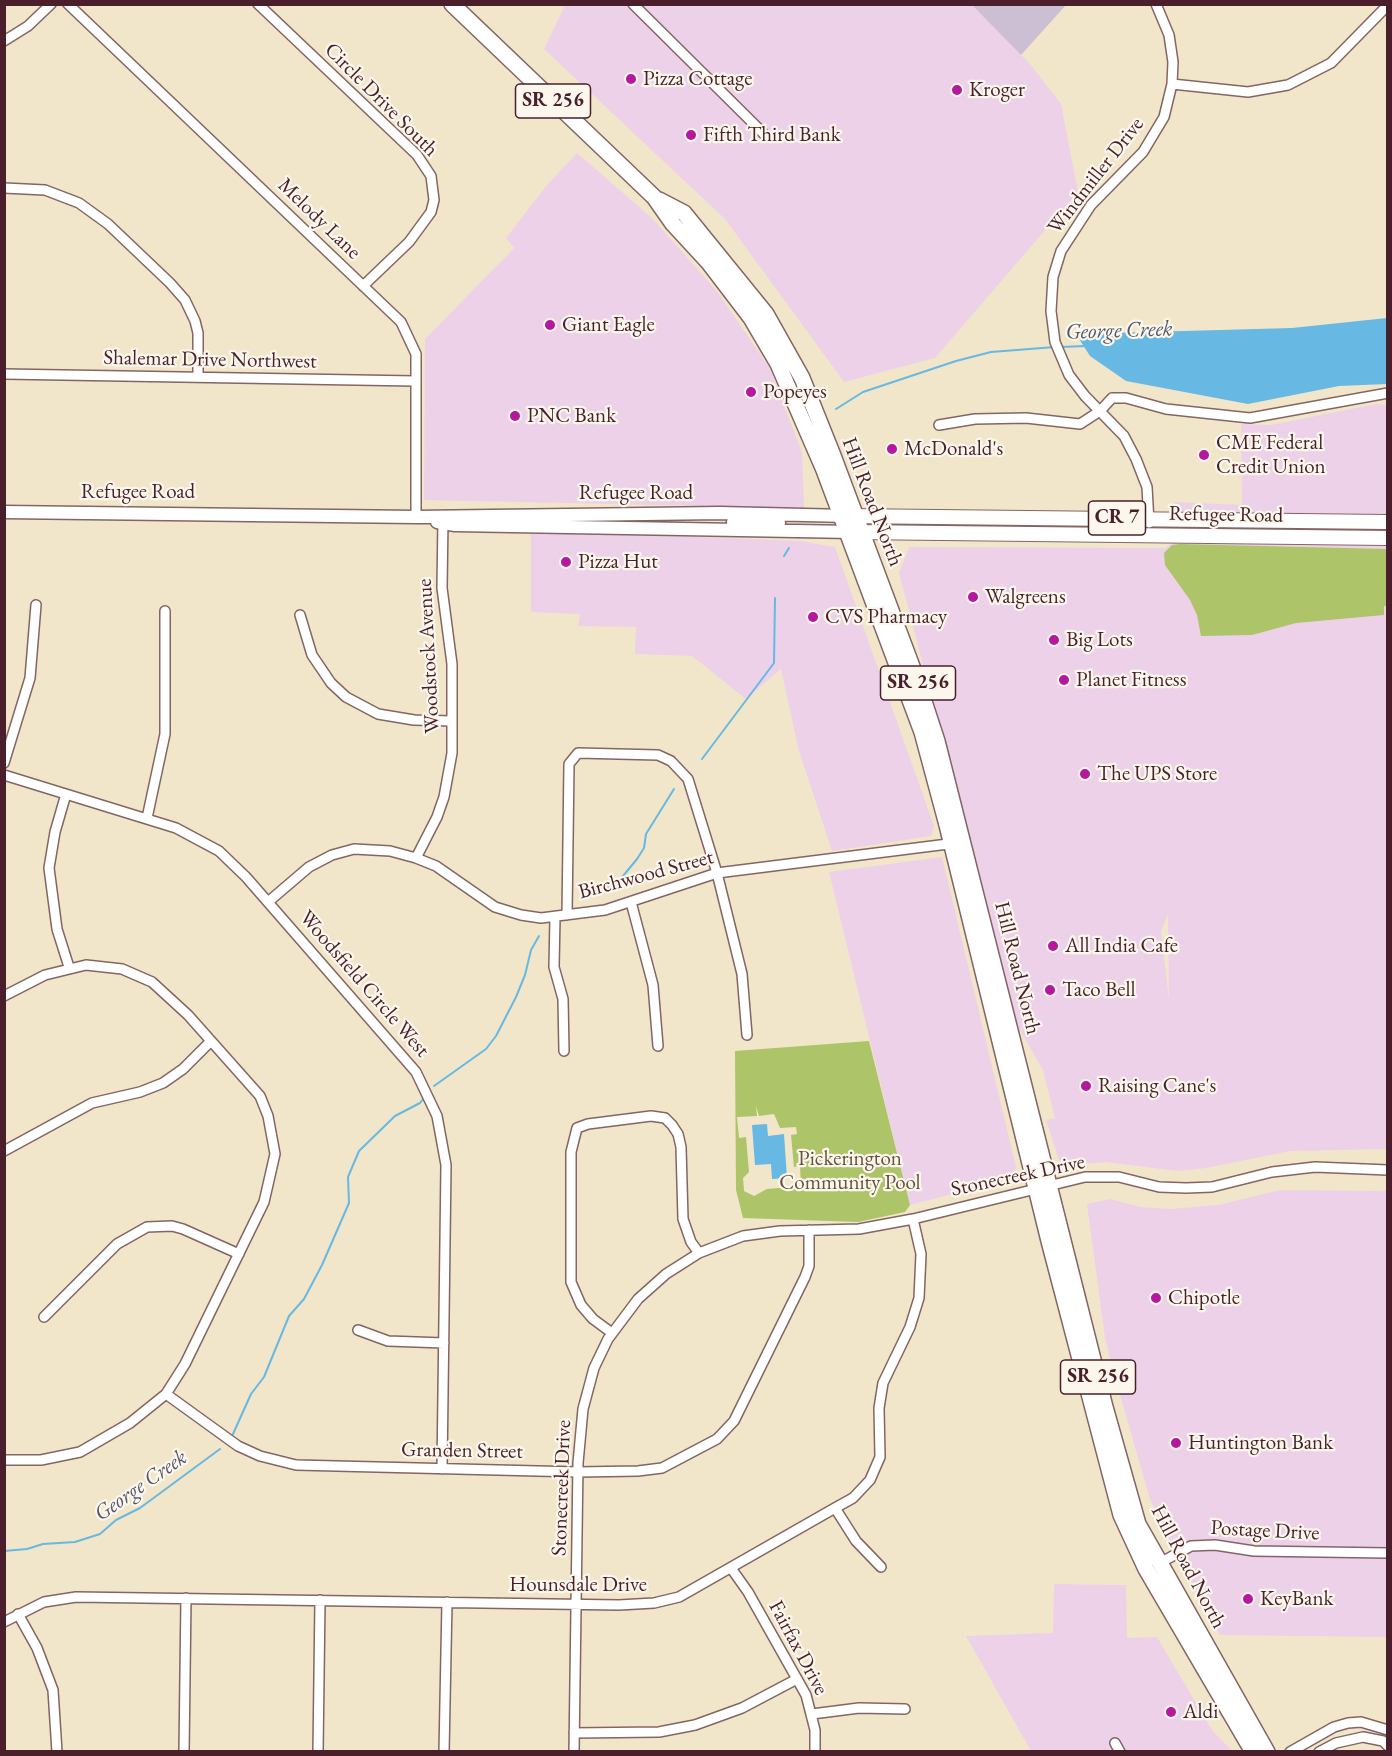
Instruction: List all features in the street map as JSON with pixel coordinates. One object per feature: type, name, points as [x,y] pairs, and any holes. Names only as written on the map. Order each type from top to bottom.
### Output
[{"type":"highway","name":"Hill Road North","points":[[452,4],[678,219],[757,327],[778,364],[851,524],[917,680],[937,741],[1044,1187],[1108,1473],[1121,1515],[1267,1752]]},
{"type":"highway","name":"Hill Road North","points":[[851,524],[922,732],[954,843],[1044,1187]]},
{"type":"highway","name":"Hill Road North","points":[[1152,1566],[1253,1752]]},
{"type":"main road","name":"Refugee Road","points":[[4,512],[416,518],[672,529],[680,522],[967,526],[996,524],[1007,517],[1149,522],[1388,522]]},
{"type":"main road","name":"Refugee Road","points":[[443,520],[720,513],[851,524],[1388,538]]},
{"type":"street","points":[[4,41],[28,26],[51,4]]},
{"type":"street","name":"Melody Lane","points":[[68,4],[392,311],[407,331],[416,354],[416,518]]},
{"type":"street","name":"Circle Drive South","points":[[258,4],[417,155],[431,176],[434,200],[431,212],[409,242],[363,286]]},
{"type":"street","points":[[633,4],[765,135]]},
{"type":"street","name":"Windmiller Drive","points":[[1149,522],[1147,487],[1136,459],[1124,436],[1069,375],[1057,346],[1051,311],[1053,277],[1061,251],[1092,205],[1151,141],[1164,117],[1172,84],[1170,44],[1156,4]]},
{"type":"street","points":[[1172,84],[1248,92],[1288,86],[1331,63],[1388,5]]},
{"type":"street","points":[[4,188],[45,190],[79,203],[108,224],[170,283],[185,300],[195,321],[198,333],[198,377]]},
{"type":"street","name":"Shalemar Drive Northwest","points":[[4,374],[415,381]]},
{"type":"street","points":[[939,425],[975,419],[1026,418],[1080,424],[1100,411],[1112,398],[1126,398],[1166,409],[1250,418],[1388,393]]},
{"type":"street","name":"Woodstock Avenue","points":[[416,858],[437,817],[444,797],[452,753],[452,664],[442,588],[443,520]]},
{"type":"street","points":[[4,763],[30,678],[36,605]]},
{"type":"street","points":[[147,819],[165,734],[165,611]]},
{"type":"street","points":[[300,615],[312,655],[331,683],[346,697],[378,714],[414,720],[453,721]]},
{"type":"street","points":[[567,915],[569,764],[578,753],[658,755],[671,761],[688,779],[717,873],[742,974],[747,1035]]},
{"type":"street","name":"Woodsfield Circle West","points":[[4,775],[188,832],[219,851],[268,902],[409,1062],[431,1099],[443,1140],[446,1165],[442,1469]]},
{"type":"street","points":[[66,794],[55,832],[49,868],[57,928],[69,967]]},
{"type":"street","name":"Birchwood Street","points":[[268,902],[309,867],[341,852],[376,849],[416,858],[436,866],[495,907],[530,917],[555,917],[604,910],[717,873],[954,843]]},
{"type":"street","points":[[631,902],[654,985],[658,1046]]},
{"type":"street","points":[[555,917],[554,967],[563,999],[564,1051]]},
{"type":"street","points":[[4,996],[45,975],[69,967],[105,966],[141,976],[161,990],[188,1015],[260,1096],[265,1106],[275,1154],[268,1190],[239,1254],[185,1364],[166,1394],[130,1423],[80,1452],[41,1460],[4,1460]]},
{"type":"street","points":[[4,1151],[92,1103],[140,1092],[163,1083],[183,1069],[210,1042]]},
{"type":"street","points":[[612,1333],[589,1315],[581,1305],[571,1282],[571,1152],[577,1128],[588,1124],[651,1116],[664,1118],[672,1125],[678,1134],[681,1147],[683,1219],[691,1242],[699,1253]]},
{"type":"street","name":"Stonecreek Drive","points":[[574,1752],[579,1433],[588,1384],[612,1333],[638,1299],[656,1282],[699,1253],[744,1236],[809,1230],[859,1229],[912,1219],[1084,1177],[1119,1177],[1160,1187],[1212,1186],[1272,1172],[1315,1167],[1388,1170]]},
{"type":"street","name":"Hounsdale Drive","points":[[4,1622],[44,1602],[76,1597],[577,1604],[644,1604],[669,1600],[836,1508],[862,1490],[874,1472],[880,1457],[880,1395],[914,1315],[922,1279],[919,1246],[912,1219]]},
{"type":"street","points":[[44,1317],[117,1244],[147,1227],[172,1226],[183,1229],[239,1254]]},
{"type":"street","name":"Granden Street","points":[[166,1394],[227,1440],[272,1460],[320,1467],[578,1472],[638,1471],[662,1468],[727,1431],[741,1411],[805,1277],[809,1266],[809,1230]]},
{"type":"street","points":[[358,1330],[388,1341],[444,1343]]},
{"type":"street","points":[[836,1508],[856,1541],[881,1567]]},
{"type":"street","name":"Postage Drive","points":[[1152,1566],[1191,1546],[1215,1545],[1254,1551],[1388,1553]]},
{"type":"street","name":"Fairfax Drive","points":[[730,1568],[748,1592],[797,1679],[812,1714],[816,1752]]},
{"type":"street","points":[[184,1752],[186,1598]]},
{"type":"street","points":[[318,1752],[320,1600]]},
{"type":"street","points":[[444,1752],[447,1602]]},
{"type":"street","points":[[18,1614],[37,1648],[53,1690],[57,1752]]},
{"type":"street","points":[[574,1734],[659,1732],[695,1725],[741,1708],[797,1679]]},
{"type":"street","points":[[812,1714],[859,1708],[905,1709]]},
{"type":"street","points":[[1290,1752],[1334,1726],[1362,1722],[1388,1730]]},
{"type":"street","points":[[1348,1724],[1352,1738]]},
{"type":"street","points":[[1319,1752],[1352,1738],[1363,1737],[1383,1741],[1388,1746]]},
{"type":"shaded area","points":[[565,5],[972,5],[1031,65],[1061,104],[1078,192],[935,358],[844,382],[725,219],[544,49]]},
{"type":"shaded area","points":[[972,5],[1066,5],[1021,55]]},
{"type":"shaded area","points":[[577,153],[652,218],[716,290],[769,367],[802,452],[804,508],[424,500],[425,339],[514,248],[506,238],[547,185]]},
{"type":"shaded area","points":[[1376,404],[1387,405],[1387,1149],[1290,1151],[1206,1168],[1178,1171],[1105,1162],[1073,1165],[1059,1160],[1046,1120],[1055,1118],[1043,1070],[1018,1027],[899,573],[909,547],[1165,548],[1174,542],[1174,502],[1242,505],[1241,424],[1271,425]],"holes":[[[1168,914],[1169,999],[1161,931]]]},
{"type":"shaded area","points":[[531,530],[801,541],[835,547],[934,826],[931,836],[832,851],[799,751],[781,669],[746,699],[692,656],[635,654],[636,627],[578,626],[580,614],[531,612]]},
{"type":"shaded area","points":[[942,857],[1016,1167],[1014,1178],[910,1205],[829,872]]},
{"type":"shaded area","points":[[1280,1190],[1387,1191],[1387,1637],[1220,1635],[1186,1576],[1150,1499],[1105,1338],[1087,1204],[1110,1199],[1141,1207],[1171,1209],[1218,1205]]},
{"type":"shaded area","points":[[1054,1584],[1126,1585],[1127,1638],[1157,1637],[1212,1730],[1232,1751],[1031,1751],[966,1636],[1053,1633]]},
{"type":"green space","points":[[1172,545],[1387,549],[1387,606],[1384,606],[1384,615],[1296,623],[1252,635],[1201,636],[1197,615],[1190,600],[1165,565],[1164,553]]},
{"type":"green space","name":"Pickerington Community Pool","points":[[869,1041],[910,1205],[905,1212],[858,1222],[743,1218],[736,1190],[735,1051]],"holes":[[[756,1106],[759,1116],[774,1114],[780,1128],[796,1127],[797,1134],[791,1135],[794,1167],[800,1166],[801,1186],[767,1189],[754,1196],[744,1191],[743,1178],[749,1172],[746,1137],[739,1138],[737,1117],[757,1116]]]},
{"type":"water","points":[[1387,318],[1387,384],[1339,386],[1248,404],[1126,381],[1090,356],[1076,334],[1292,328]]},
{"type":"water","points":[[767,1124],[768,1136],[784,1134],[787,1178],[772,1179],[771,1164],[755,1165],[752,1125]]},
{"type":"waterway","name":"George Creek","points":[[1061,347],[1085,346]]},
{"type":"waterway","name":"George Creek","points":[[836,409],[863,392],[956,361],[991,352],[1055,347]]},
{"type":"waterway","name":"George Creek","points":[[784,556],[789,548]]},
{"type":"waterway","name":"George Creek","points":[[702,759],[774,663],[775,598]]},
{"type":"waterway","name":"George Creek","points":[[604,890],[619,881],[637,859],[644,848],[646,834],[674,789]]},
{"type":"waterway","name":"George Creek","points":[[434,1086],[486,1049],[496,1036],[516,997],[525,975],[531,950],[539,936]]},
{"type":"waterway","points":[[233,1434],[251,1394],[264,1377],[289,1316],[304,1299],[322,1265],[349,1203],[348,1177],[359,1151],[395,1116],[420,1103],[424,1098]]},
{"type":"waterway","name":"George Creek","points":[[4,1551],[27,1549],[43,1544],[75,1542],[100,1534],[116,1520],[140,1508],[220,1449]]},
{"type":"place","name":"Pizza Cottage","points":[[631,79]]},
{"type":"place","name":"Kroger","points":[[957,90]]},
{"type":"place","name":"Fifth Third Bank","points":[[691,135]]},
{"type":"place","name":"Giant Eagle","points":[[550,325]]},
{"type":"place","name":"Popeyes","points":[[751,392]]},
{"type":"place","name":"PNC Bank","points":[[515,416]]},
{"type":"place","name":"McDonald's","points":[[892,449]]},
{"type":"place","name":"CME Federal Credit Union","points":[[1204,455]]},
{"type":"place","name":"Pizza Hut","points":[[566,562]]},
{"type":"place","name":"Walgreens","points":[[973,597]]},
{"type":"place","name":"CVS Pharmacy","points":[[813,617]]},
{"type":"place","name":"Big Lots","points":[[1054,640]]},
{"type":"place","name":"Planet Fitness","points":[[1064,680]]},
{"type":"place","name":"The UPS Store","points":[[1085,774]]},
{"type":"place","name":"All India Cafe","points":[[1053,946]]},
{"type":"place","name":"Taco Bell","points":[[1050,990]]},
{"type":"place","name":"Raising Cane's","points":[[1086,1086]]},
{"type":"place","name":"Chipotle","points":[[1156,1298]]},
{"type":"place","name":"Huntington Bank","points":[[1176,1443]]},
{"type":"place","name":"KeyBank","points":[[1248,1599]]},
{"type":"place","name":"Aldi","points":[[1171,1712]]}]
